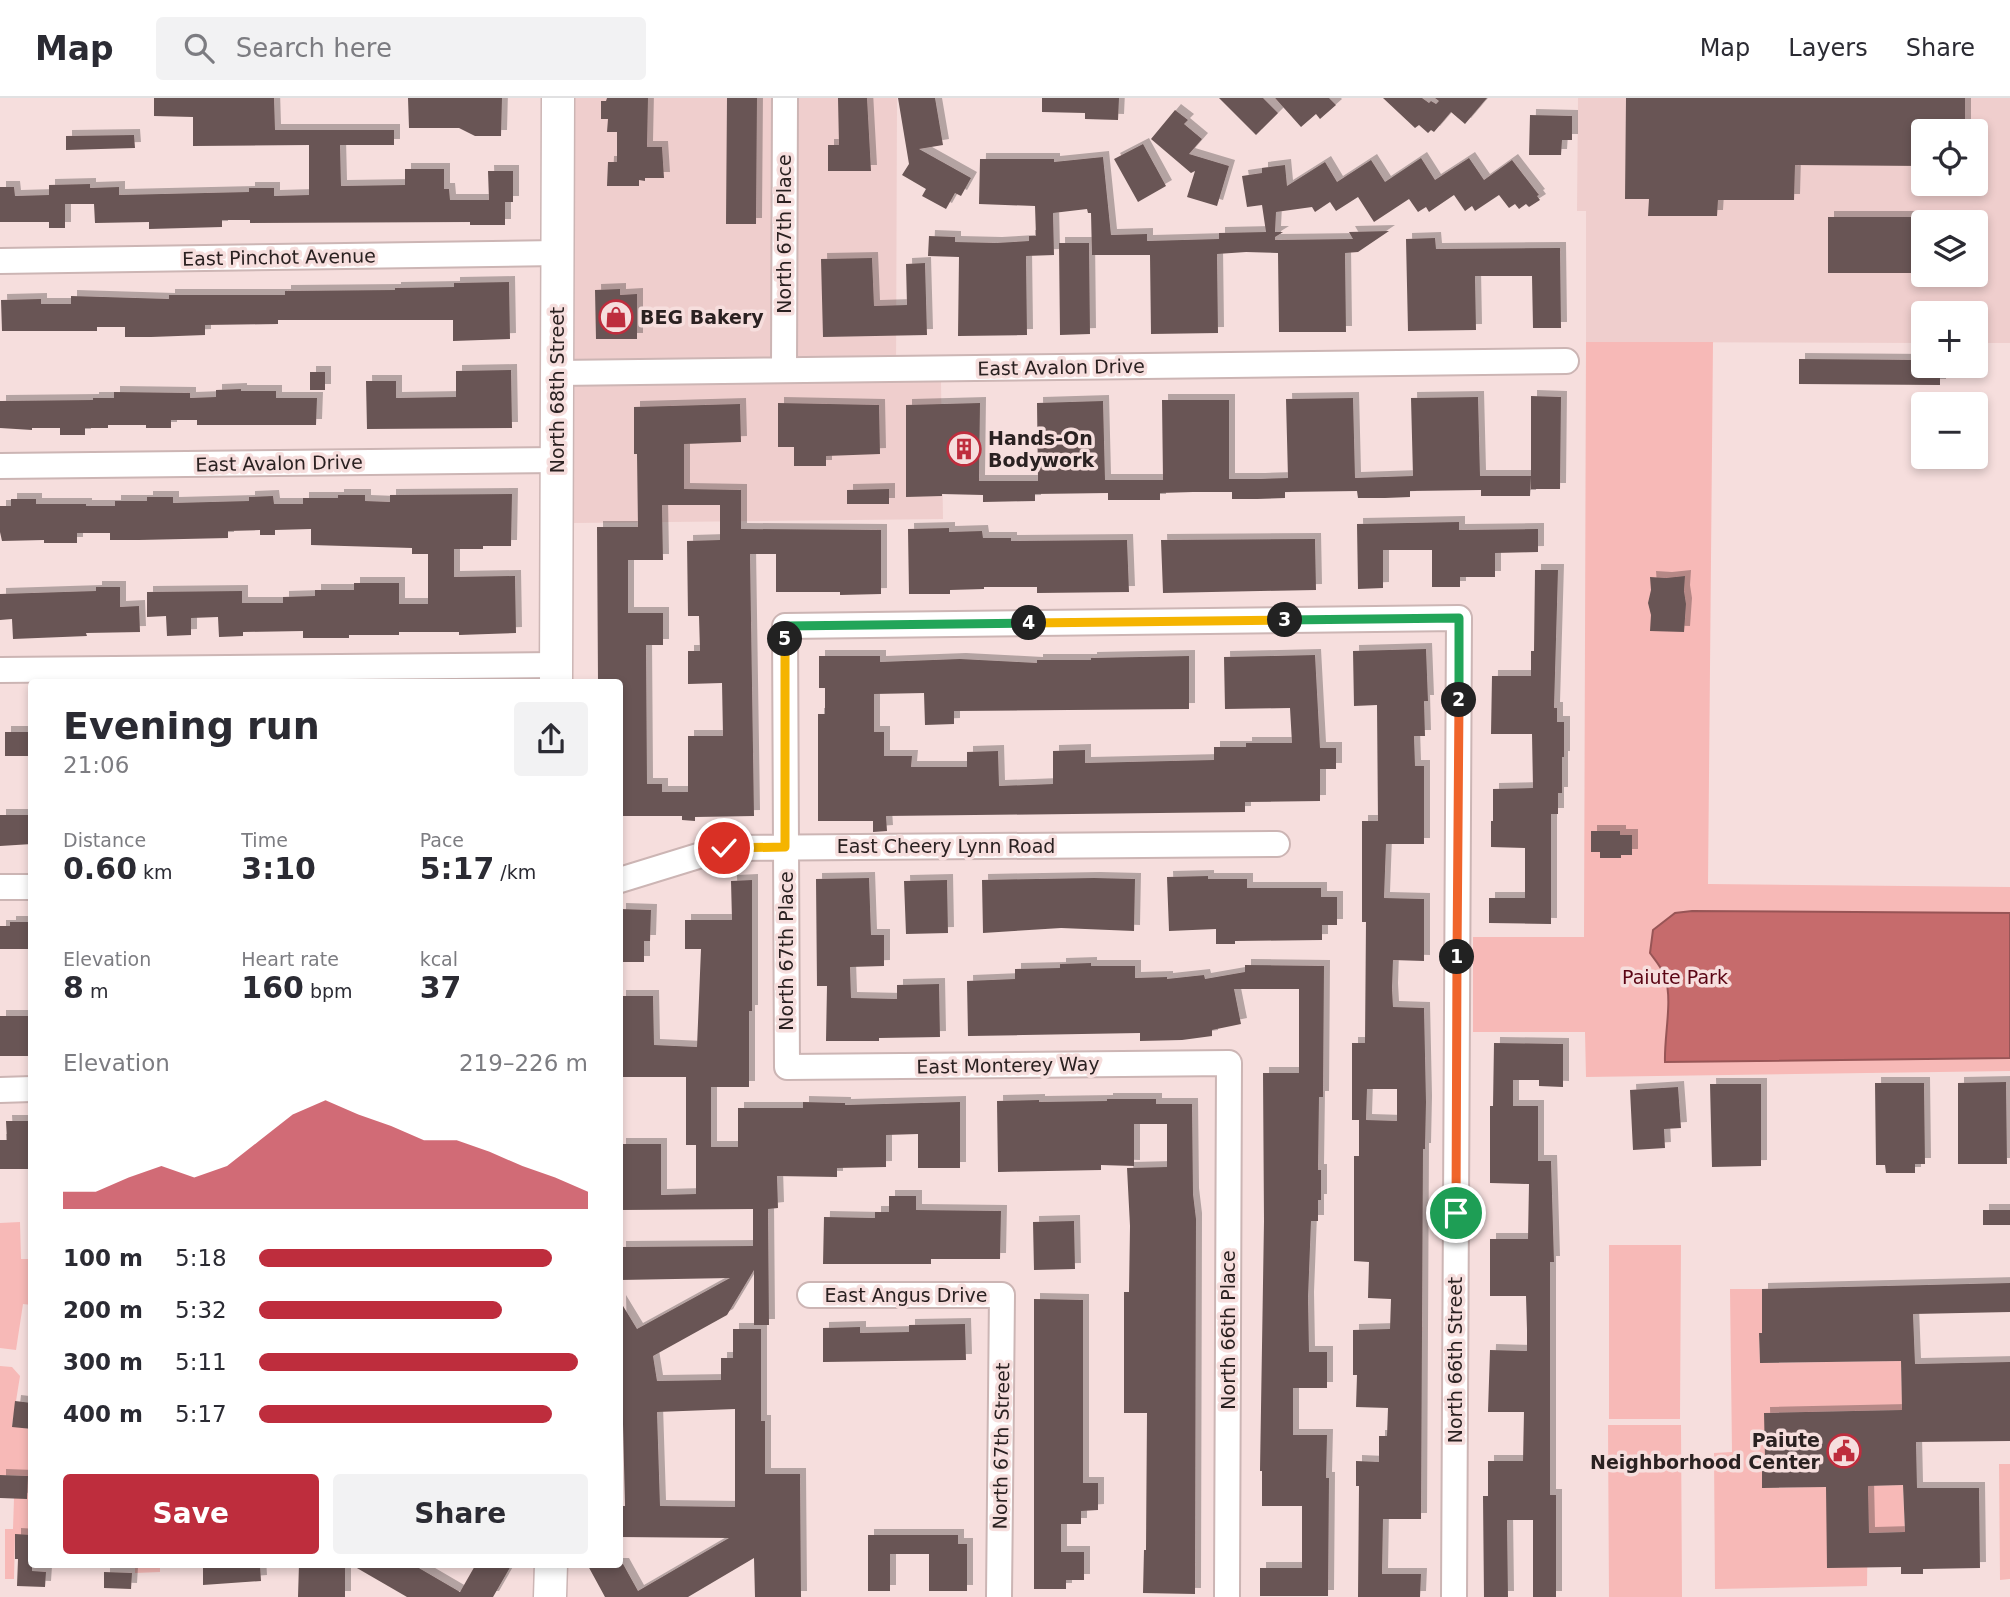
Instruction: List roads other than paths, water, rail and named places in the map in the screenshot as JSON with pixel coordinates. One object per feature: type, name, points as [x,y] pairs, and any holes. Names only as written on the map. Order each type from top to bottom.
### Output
[{"type":"main road","name":"North 68th Street","points":[[556,674],[558,98]]},
{"type":"main road","points":[[550,1597],[551,1568]]},
{"type":"street","name":"North 67th Place","points":[[783,370],[785,98]]},
{"type":"street","name":"East Pinchot Avenue","points":[[0,261],[557,253]]},
{"type":"street","name":"East Avalon Drive","points":[[557,373],[1566,361]]},
{"type":"street","name":"East Avalon Drive","points":[[0,466],[557,460]]},
{"type":"street","name":"North 66th Street","points":[[785,626],[1459,618],[1454,1597]]},
{"type":"street","name":"North 67th Place","points":[[785,626],[787,1067]]},
{"type":"street","points":[[0,670],[556,674]]},
{"type":"street","name":"East Cheery Lynn Road","points":[[623,879],[724,848],[1277,844]]},
{"type":"street","points":[[0,887],[28,887]]},
{"type":"street","name":"East Monterey Way","points":[[787,1067],[1229,1063]]},
{"type":"street","name":"North 66th Place","points":[[1227,1597],[1229,1063]]},
{"type":"street","points":[[0,1090],[28,1089]]},
{"type":"street","name":"East Angus Drive","points":[[810,1296],[1002,1295]]},
{"type":"street","name":"North 67th Street","points":[[999,1597],[1002,1295]]},
{"type":"place","name":"BEG Bakery","points":[[616,317]]},
{"type":"place","name":"Hands-On Bodywork","points":[[964,449]]},
{"type":"place","name":"Paiute Neighborhood Center","points":[[1844,1451]]},
{"type":"park label","name":"Paiute Park","points":[[1675,977]]}]
